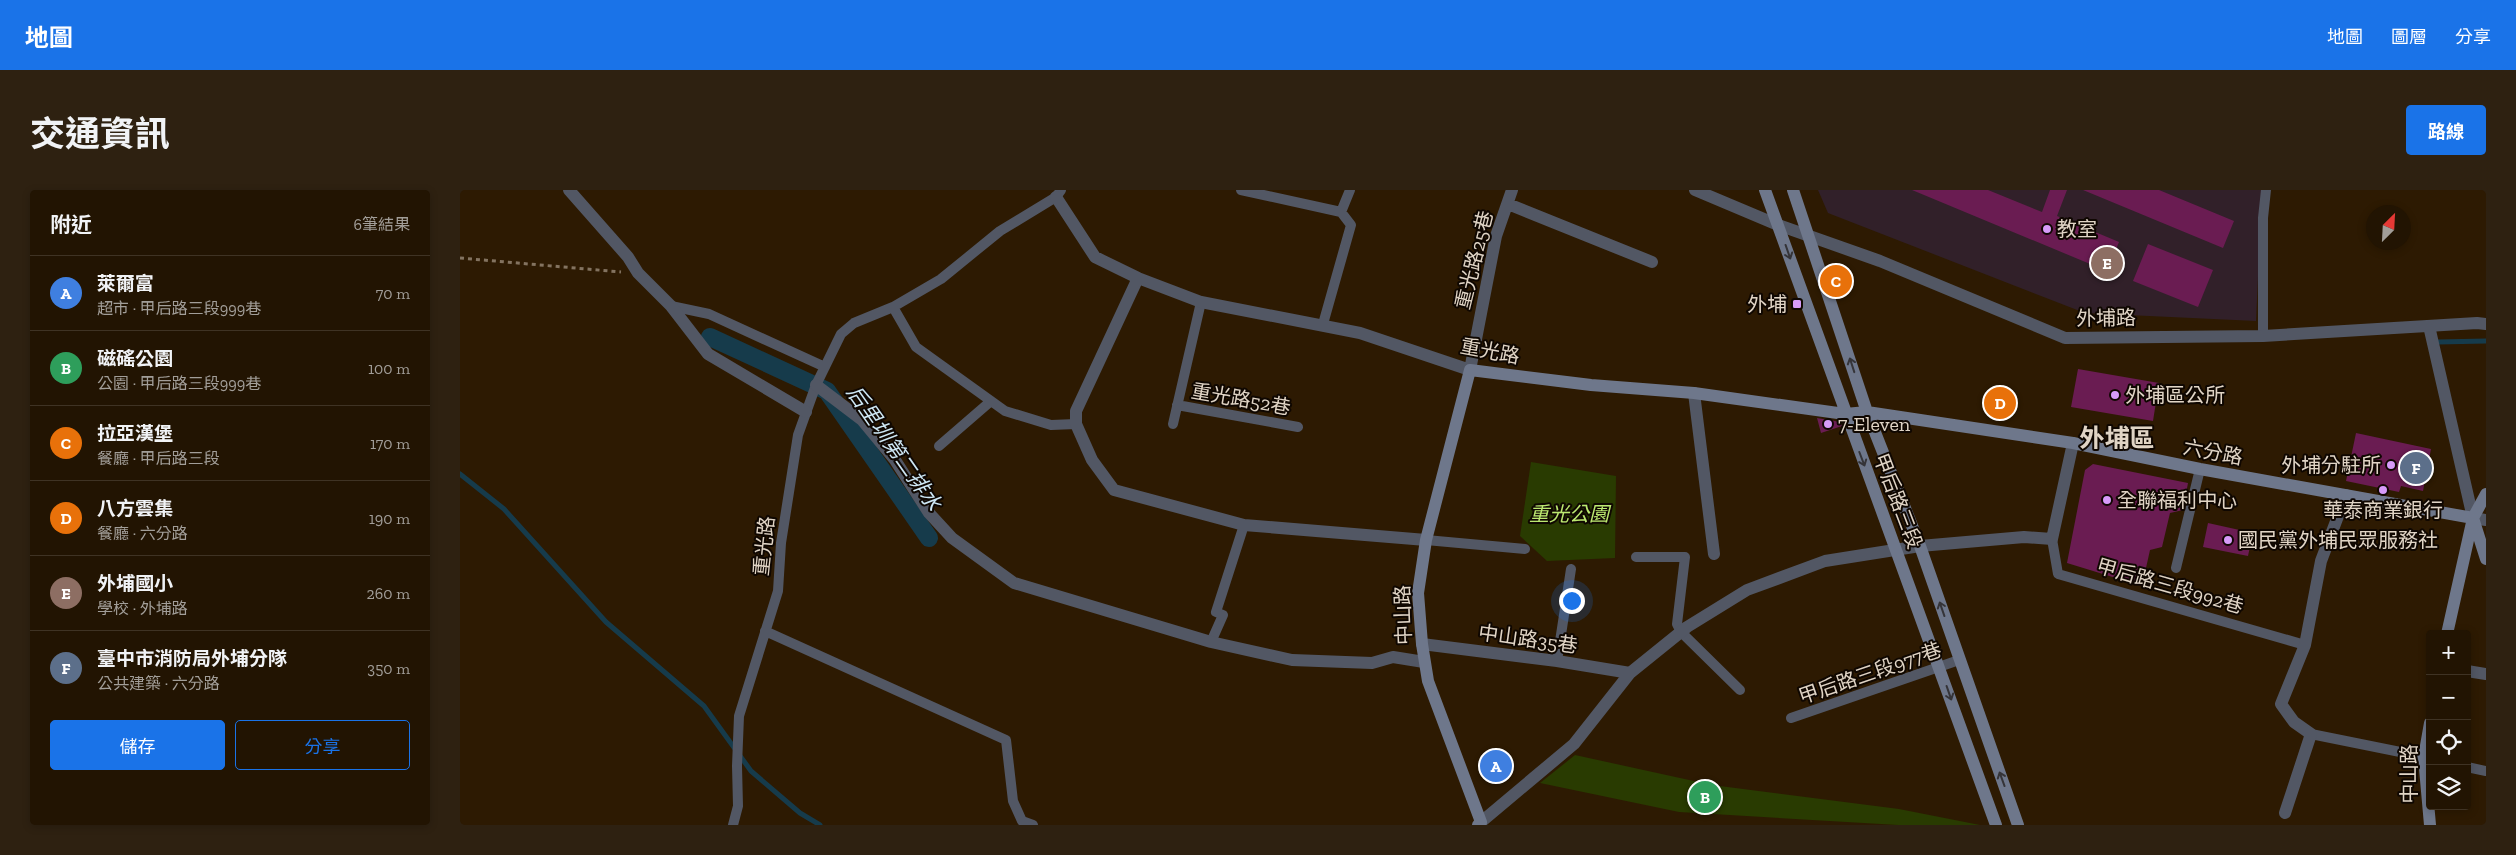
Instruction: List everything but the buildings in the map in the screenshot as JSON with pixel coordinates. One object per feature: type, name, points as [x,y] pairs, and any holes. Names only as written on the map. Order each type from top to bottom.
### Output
[{"type":"street","points":[[569,190],[628,257],[638,273],[671,306],[708,354],[806,412]]},
{"type":"street","name":"重光路25巷","points":[[1470,370],[1496,236],[1512,190]]},
{"type":"street","name":"外埔路","points":[[1695,190],[1778,225],[1880,261],[2065,338],[2263,336],[2486,324]]},
{"type":"street","name":"甲后路三段","points":[[1765,190],[1845,414],[1941,668],[1996,825]]},
{"type":"street","name":"甲后路三段","points":[[1793,190],[1868,412],[1920,546],[2018,825]]},
{"type":"street","name":"重光路","points":[[1059,194],[1095,257],[1138,278],[1201,302],[1323,324],[1403,346],[1470,370],[1591,385],[1694,393],[1845,414]]},
{"type":"street","points":[[1508,204],[1652,262]]},
{"type":"street","points":[[1138,278],[1076,411],[1076,424],[1092,460],[1114,490],[1244,524],[1426,540]]},
{"type":"street","points":[[2429,326],[2480,519],[2486,559]]},
{"type":"street","name":"中山路","points":[[1470,370],[1426,540],[1418,593],[1424,662],[1428,681],[1480,824]]},
{"type":"street","points":[[816,385],[862,420],[895,460],[929,513],[952,538],[1014,583],[1211,642],[1292,660],[1372,664],[1393,657],[1424,662]]},
{"type":"street","points":[[1694,393],[1714,554]]},
{"type":"street","name":"六分路","points":[[1845,414],[1868,412],[2073,443],[2200,469],[2480,519]]},
{"type":"street","name":"甲后路三段992巷","points":[[2052,539],[2073,443]]},
{"type":"street","points":[[2448,630],[2486,494]]},
{"type":"street","points":[[2284,813],[2311,734],[2294,722],[2280,704],[2305,645],[2321,561],[2346,495]]},
{"type":"street","points":[[1480,824],[1574,744],[1630,673],[1681,632],[1748,590],[1825,561],[1920,546],[2024,537],[2052,539]]},
{"type":"street","name":"中山路35巷","points":[[1422,644],[1557,661],[1630,673]]},
{"type":"street","points":[[2471,672],[2486,674]]},
{"type":"street","name":"中山路","points":[[2427,765],[2430,825]]},
{"type":"lane","points":[[1241,190],[1277,194],[1341,212],[1351,225],[1323,324]]},
{"type":"lane","points":[[1341,212],[1350,190]]},
{"type":"lane","points":[[2263,336],[2263,218],[2266,190]]},
{"type":"lane","name":"重光路","points":[[733,825],[738,806],[739,716],[778,590],[781,543],[797,445],[816,385],[841,334],[854,323],[893,307],[941,279],[1000,231],[1059,194]]},
{"type":"lane","name":"重光路52巷","points":[[1173,424],[1201,302]]},
{"type":"lane","points":[[671,306],[709,314],[825,367]]},
{"type":"lane","points":[[893,307],[916,347],[1005,411],[1051,425],[1076,424]]},
{"type":"lane","points":[[939,446],[990,401]]},
{"type":"lane","name":"重光路52巷","points":[[1177,405],[1298,428]]},
{"type":"lane","points":[[2176,568],[2200,469]]},
{"type":"lane","points":[[1211,642],[1223,615],[1216,612],[1244,524]]},
{"type":"lane","name":"甲后路三段992巷","points":[[2052,539],[2058,574],[2305,645]]},
{"type":"lane","points":[[1426,540],[1525,549]]},
{"type":"lane","points":[[1636,557],[1685,557],[1676,624],[1681,632],[1740,690]]},
{"type":"lane","points":[[1557,661],[1572,569]]},
{"type":"lane","points":[[765,631],[1006,740],[1013,801],[1022,821],[1033,825]]},
{"type":"lane","name":"甲后路三段977巷","points":[[1791,718],[1941,668],[1959,660]]},
{"type":"lane","points":[[2311,734],[2426,758]]},
{"type":"lane","points":[[2471,768],[2486,771]]},
{"type":"path","points":[[460,258],[638,273]]},
{"type":"shaded area","points":[[1818,190],[2262,190],[2256,321],[2085,313],[1828,213]]},
{"type":"green space","name":"重光公園","points":[[1531,462],[1616,476],[1615,558],[1547,561],[1520,536]]},
{"type":"green space","points":[[1575,755],[1712,785],[1899,809],[1980,825],[1898,825],[1679,812],[1540,783]]},
{"type":"waterway","name":"后里圳第二排水","points":[[710,337],[827,391],[929,538]]},
{"type":"waterway","points":[[2438,342],[2486,341]]},
{"type":"waterway","points":[[460,474],[504,509],[606,622],[704,706],[751,771],[800,813],[820,825]]},
{"type":"place","name":"教室","points":[[2047,229]]},
{"type":"place","name":"外埔國小","points":[[2107,263]]},
{"type":"place","name":"拉亞漢堡","points":[[1836,281]]},
{"type":"place","name":"外埔","points":[[1797,304]]},
{"type":"place","name":"外埔區公所","points":[[2115,395]]},
{"type":"place","name":"八方雲集","points":[[2000,403]]},
{"type":"place","name":"7-Eleven","points":[[1828,424]]},
{"type":"place","name":"外埔分駐所","points":[[2391,465]]},
{"type":"place","name":"臺中市消防局外埔分隊","points":[[2416,468]]},
{"type":"place","name":"華泰商業銀行","points":[[2383,490]]},
{"type":"place","name":"全聯福利中心","points":[[2107,500]]},
{"type":"place","name":"國民黨外埔民眾服務社","points":[[2228,540]]},
{"type":"place","name":"萊爾富","points":[[1496,766]]},
{"type":"place","name":"磁磘公園","points":[[1705,797]]},
{"type":"district","name":"外埔區","points":[[2117,438]]}]
